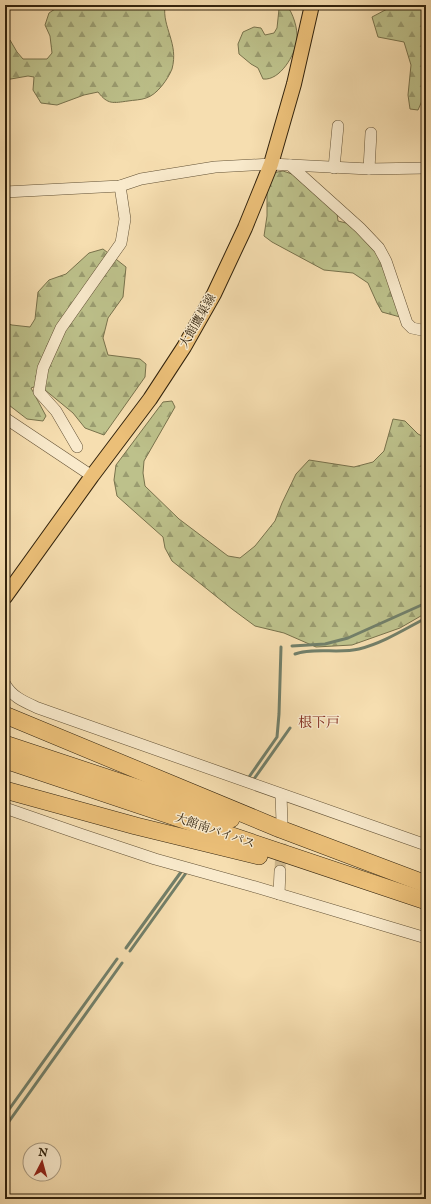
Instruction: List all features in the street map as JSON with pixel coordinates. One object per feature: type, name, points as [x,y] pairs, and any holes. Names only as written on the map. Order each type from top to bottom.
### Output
[{"type":"highway","points":[[5,715],[275,827],[426,884]]},
{"type":"highway","name":"大館南バイパス","points":[[5,744],[426,884]]},
{"type":"highway","name":"大館南バイパス","points":[[5,760],[426,901]]},
{"type":"highway","points":[[5,790],[136,826],[256,855],[404,894]]},
{"type":"main road","name":"大館鷹巣線","points":[[5,597],[92,476],[150,399],[184,347],[214,294],[246,228],[271,164],[294,84],[312,5]]},
{"type":"street","points":[[334,168],[338,126]]},
{"type":"street","points":[[369,169],[371,133]]},
{"type":"street","points":[[5,192],[120,186],[141,179],[215,167],[271,164],[369,169],[426,168]]},
{"type":"street","points":[[290,165],[360,228],[379,248],[386,261],[407,323],[412,328],[426,331]]},
{"type":"street","points":[[77,446],[56,410],[39,392],[42,368],[61,328],[121,243],[125,220],[120,186]]},
{"type":"street","points":[[5,418],[92,476]]},
{"type":"street","points":[[5,684],[7,689],[14,696],[23,702],[38,708],[426,845]]},
{"type":"street","points":[[281,794],[282,822]]},
{"type":"street","points":[[5,808],[155,859],[426,938]]},
{"type":"street","points":[[279,894],[280,871]]},
{"type":"green space","points":[[61,5],[165,5],[166,21],[172,43],[174,60],[172,69],[162,86],[154,94],[142,99],[111,102],[105,99],[98,92],[84,95],[57,105],[41,103],[33,90],[34,77],[28,76],[5,80],[5,38],[10,40],[23,59],[47,59],[52,53],[50,36],[45,25],[49,13]]},
{"type":"green space","points":[[286,5],[293,16],[296,26],[296,46],[286,66],[281,71],[269,79],[263,79],[258,68],[239,54],[238,44],[243,32],[254,27],[261,28],[265,35],[274,33],[277,28],[279,9]]},
{"type":"green space","points":[[388,5],[425,5],[426,86],[425,94],[418,110],[410,109],[408,95],[411,65],[404,42],[378,37],[372,17],[389,8]]},
{"type":"green space","points":[[283,171],[292,174],[337,213],[338,221],[350,224],[377,249],[400,317],[382,312],[368,283],[353,273],[324,270],[272,242],[264,236],[267,216],[267,186],[272,173]]},
{"type":"green space","points":[[103,249],[126,267],[123,297],[108,318],[103,338],[108,355],[140,359],[146,364],[145,377],[104,435],[85,428],[73,413],[39,385],[31,388],[46,416],[43,421],[27,419],[5,402],[5,323],[30,327],[35,319],[38,292],[49,280],[66,274],[89,253]]},
{"type":"green space","points":[[172,401],[175,407],[144,461],[143,473],[145,486],[179,519],[228,556],[240,558],[255,546],[275,521],[296,474],[309,460],[354,467],[373,462],[384,451],[393,419],[405,421],[418,434],[426,438],[426,613],[400,628],[352,645],[316,647],[284,633],[255,626],[172,561],[165,548],[163,537],[117,496],[114,480],[116,465],[163,402]]},
{"type":"waterway","points":[[292,646],[325,644],[348,638],[426,603]]},
{"type":"waterway","points":[[295,654],[310,651],[343,651],[359,649],[385,639],[426,618]]},
{"type":"waterway","points":[[249,777],[277,737],[281,647]]},
{"type":"waterway","points":[[254,779],[290,728]]},
{"type":"waterway","points":[[126,948],[181,872]]},
{"type":"waterway","points":[[130,951],[186,873]]},
{"type":"waterway","points":[[5,1115],[117,959]]},
{"type":"waterway","points":[[5,1127],[122,963]]},
{"type":"tunnel","points":[[280,871],[282,824]]},
{"type":"district","name":"根下戸","points":[[319,723]]}]
